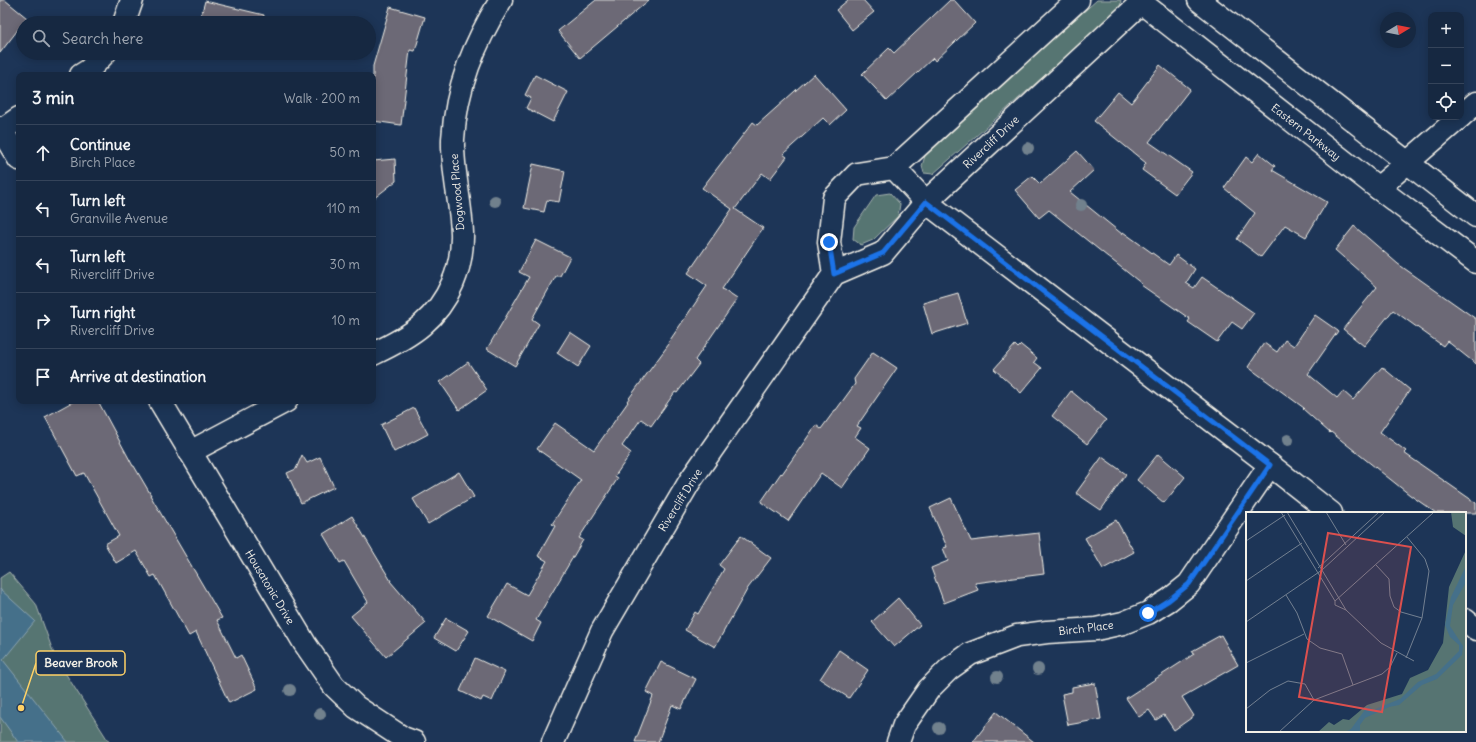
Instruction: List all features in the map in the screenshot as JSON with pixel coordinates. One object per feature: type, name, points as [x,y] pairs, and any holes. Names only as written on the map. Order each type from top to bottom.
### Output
[{"type":"street","points":[[126,16],[132,0]]},
{"type":"street","name":"Dogwood Place","points":[[376,352],[397,342],[422,325],[435,313],[450,290],[457,272],[461,254],[462,233],[454,173],[453,139],[458,103],[465,74],[474,49],[501,0]]},
{"type":"street","points":[[834,274],[829,242],[834,198],[858,174],[894,168],[1078,0]]},
{"type":"street","points":[[1199,0],[1476,216]]},
{"type":"street","name":"Eastern Parkway","points":[[1141,1],[1378,188],[1476,262]]},
{"type":"street","name":"Rivercliff Drive","points":[[553,742],[602,631],[690,481],[834,274],[883,253],[926,202],[1141,1]]},
{"type":"street","points":[[86,72],[98,60]]},
{"type":"street","points":[[1464,114],[1476,103]]},
{"type":"street","points":[[1378,188],[1457,120]]},
{"type":"street","points":[[7,126],[16,151]]},
{"type":"street","points":[[894,168],[926,202],[1330,512]]},
{"type":"street","name":"Housatonic Drive","points":[[162,404],[305,644],[334,686],[356,707],[403,738],[414,742]]},
{"type":"street","points":[[190,452],[280,404]]},
{"type":"street","name":"Birch Place","points":[[898,742],[904,725],[930,689],[949,669],[970,654],[1017,636],[1096,629],[1123,623],[1148,613],[1169,600],[1189,584],[1270,465]]},
{"type":"street","points":[[1466,621],[1476,629]]},
{"type":"green space","points":[[1097,0],[1121,0],[1120,9],[933,174],[924,173],[922,166],[927,149]]},
{"type":"green space","points":[[890,193],[900,204],[898,216],[873,240],[861,245],[853,239],[854,227],[876,195]]},
{"type":"green space","points":[[9,572],[36,604],[55,657],[109,742],[0,742],[0,578]]},
{"type":"water","points":[[0,589],[35,621],[3,660],[68,742],[18,742],[0,717]]},
{"type":"building","points":[[0,0],[5,0],[25,16],[16,16],[16,32],[0,53]]},
{"type":"building","points":[[596,0],[649,0],[580,58],[558,31]]},
{"type":"building","points":[[848,0],[863,0],[874,12],[852,30],[836,10]]},
{"type":"building","points":[[950,0],[954,0],[975,23],[935,61],[933,58],[887,101],[862,74],[889,48],[894,53]]},
{"type":"building","points":[[205,1],[264,15],[264,16],[201,16]]},
{"type":"building","points":[[390,7],[425,17],[415,51],[410,50],[401,125],[376,121],[376,72],[373,72],[373,66],[376,60]]},
{"type":"building","points":[[1160,65],[1190,89],[1149,142],[1192,172],[1175,194],[1142,170],[1146,163],[1094,121],[1118,92],[1131,103]]},
{"type":"building","points":[[814,74],[846,110],[830,125],[823,118],[783,154],[787,157],[770,179],[762,173],[735,209],[763,228],[722,289],[737,299],[695,360],[699,364],[677,393],[675,392],[651,426],[641,419],[622,446],[631,453],[615,476],[618,478],[579,538],[583,540],[536,620],[541,623],[532,641],[488,616],[507,584],[527,595],[547,561],[538,556],[555,526],[552,524],[581,480],[537,449],[555,423],[594,450],[628,402],[627,401],[669,344],[668,343],[707,286],[688,273],[732,209],[702,188],[753,122],[757,125]]},
{"type":"building","points":[[535,75],[568,92],[553,122],[526,108],[531,98],[525,95]]},
{"type":"building","points":[[1077,151],[1094,170],[1070,192],[1122,234],[1123,232],[1169,265],[1176,255],[1195,269],[1186,283],[1194,288],[1202,277],[1254,313],[1242,329],[1232,322],[1217,342],[1188,322],[1190,319],[1141,285],[1142,284],[1049,210],[1039,218],[1015,190],[1032,176],[1040,184]]},
{"type":"building","points":[[1259,153],[1275,166],[1272,170],[1327,202],[1306,237],[1285,225],[1261,257],[1237,239],[1255,213],[1224,188],[1246,157],[1252,162]]},
{"type":"building","points":[[395,159],[396,181],[376,197],[376,161]]},
{"type":"building","points":[[533,164],[565,171],[559,202],[547,200],[544,212],[524,208]]},
{"type":"building","points":[[1354,226],[1398,264],[1476,319],[1476,364],[1447,341],[1443,346],[1393,310],[1364,346],[1343,329],[1377,287],[1335,250]]},
{"type":"building","points":[[536,240],[570,257],[560,276],[556,276],[532,319],[539,324],[515,366],[487,349],[529,277],[519,272]]},
{"type":"building","points":[[958,293],[967,323],[932,334],[923,303]]},
{"type":"building","points":[[1315,315],[1338,331],[1308,374],[1337,398],[1343,391],[1353,400],[1382,367],[1410,390],[1380,432],[1406,451],[1404,453],[1476,503],[1476,513],[1435,512],[1410,495],[1331,432],[1330,433],[1303,409],[1304,408],[1248,367],[1264,343],[1277,352],[1285,340],[1294,346]]},
{"type":"building","points":[[570,332],[591,346],[578,367],[557,353]]},
{"type":"building","points":[[1015,345],[1018,348],[1021,345],[1037,358],[1034,362],[1042,368],[1021,393],[994,369]]},
{"type":"building","points":[[873,352],[897,368],[857,426],[861,428],[855,437],[870,448],[842,488],[821,473],[788,521],[761,502],[816,425],[821,429],[836,410],[855,384],[854,379]]},
{"type":"building","points":[[468,362],[487,390],[459,410],[440,382]]},
{"type":"building","points":[[1071,391],[1106,420],[1087,444],[1052,416]]},
{"type":"building","points":[[69,404],[100,404],[133,466],[222,618],[217,620],[236,658],[241,655],[257,689],[229,703],[196,632],[189,636],[155,575],[151,577],[136,551],[116,563],[105,544],[119,536],[84,473],[77,476],[45,417]]},
{"type":"building","points":[[414,408],[428,434],[394,452],[381,425]]},
{"type":"building","points":[[1158,454],[1185,477],[1164,503],[1137,480]]},
{"type":"building","points":[[302,455],[307,463],[320,457],[334,487],[301,503],[287,473],[296,469]]},
{"type":"building","points":[[1102,457],[1126,474],[1101,510],[1076,493]]},
{"type":"building","points":[[459,472],[474,497],[428,524],[413,499]]},
{"type":"building","points":[[951,498],[971,541],[1039,533],[1044,574],[975,583],[978,590],[944,603],[931,568],[948,561],[943,548],[947,547],[930,508]]},
{"type":"building","points":[[352,516],[390,581],[426,623],[386,657],[351,616],[368,602],[344,561],[340,563],[323,534]]},
{"type":"building","points":[[1116,520],[1134,552],[1103,569],[1085,538]]},
{"type":"building","points":[[741,536],[771,558],[748,588],[715,647],[685,630],[695,612],[698,614],[724,569],[719,565]]},
{"type":"building","points":[[898,598],[920,625],[894,647],[872,622]]},
{"type":"building","points":[[446,618],[469,631],[456,651],[434,638]]},
{"type":"building","points":[[1221,635],[1238,665],[1182,697],[1194,716],[1174,730],[1164,715],[1156,720],[1149,710],[1139,717],[1126,698],[1194,654],[1192,651]]},
{"type":"building","points":[[839,650],[868,670],[849,698],[820,679]]},
{"type":"building","points":[[475,658],[505,672],[492,701],[483,697],[481,701],[460,691]]},
{"type":"building","points":[[661,662],[696,679],[681,709],[672,705],[658,742],[635,742],[653,696],[646,692]]},
{"type":"building","points":[[1095,683],[1101,719],[1068,725],[1062,694],[1072,692],[1072,687]]},
{"type":"building","points":[[996,712],[1034,742],[973,742]]},
{"type":"place","name":"Beaver Brook","points":[[21,708]]},
{"type":"route","points":[[829,242],[834,274],[883,253],[926,202],[1270,465],[1189,584],[1169,600],[1148,613]]}]
